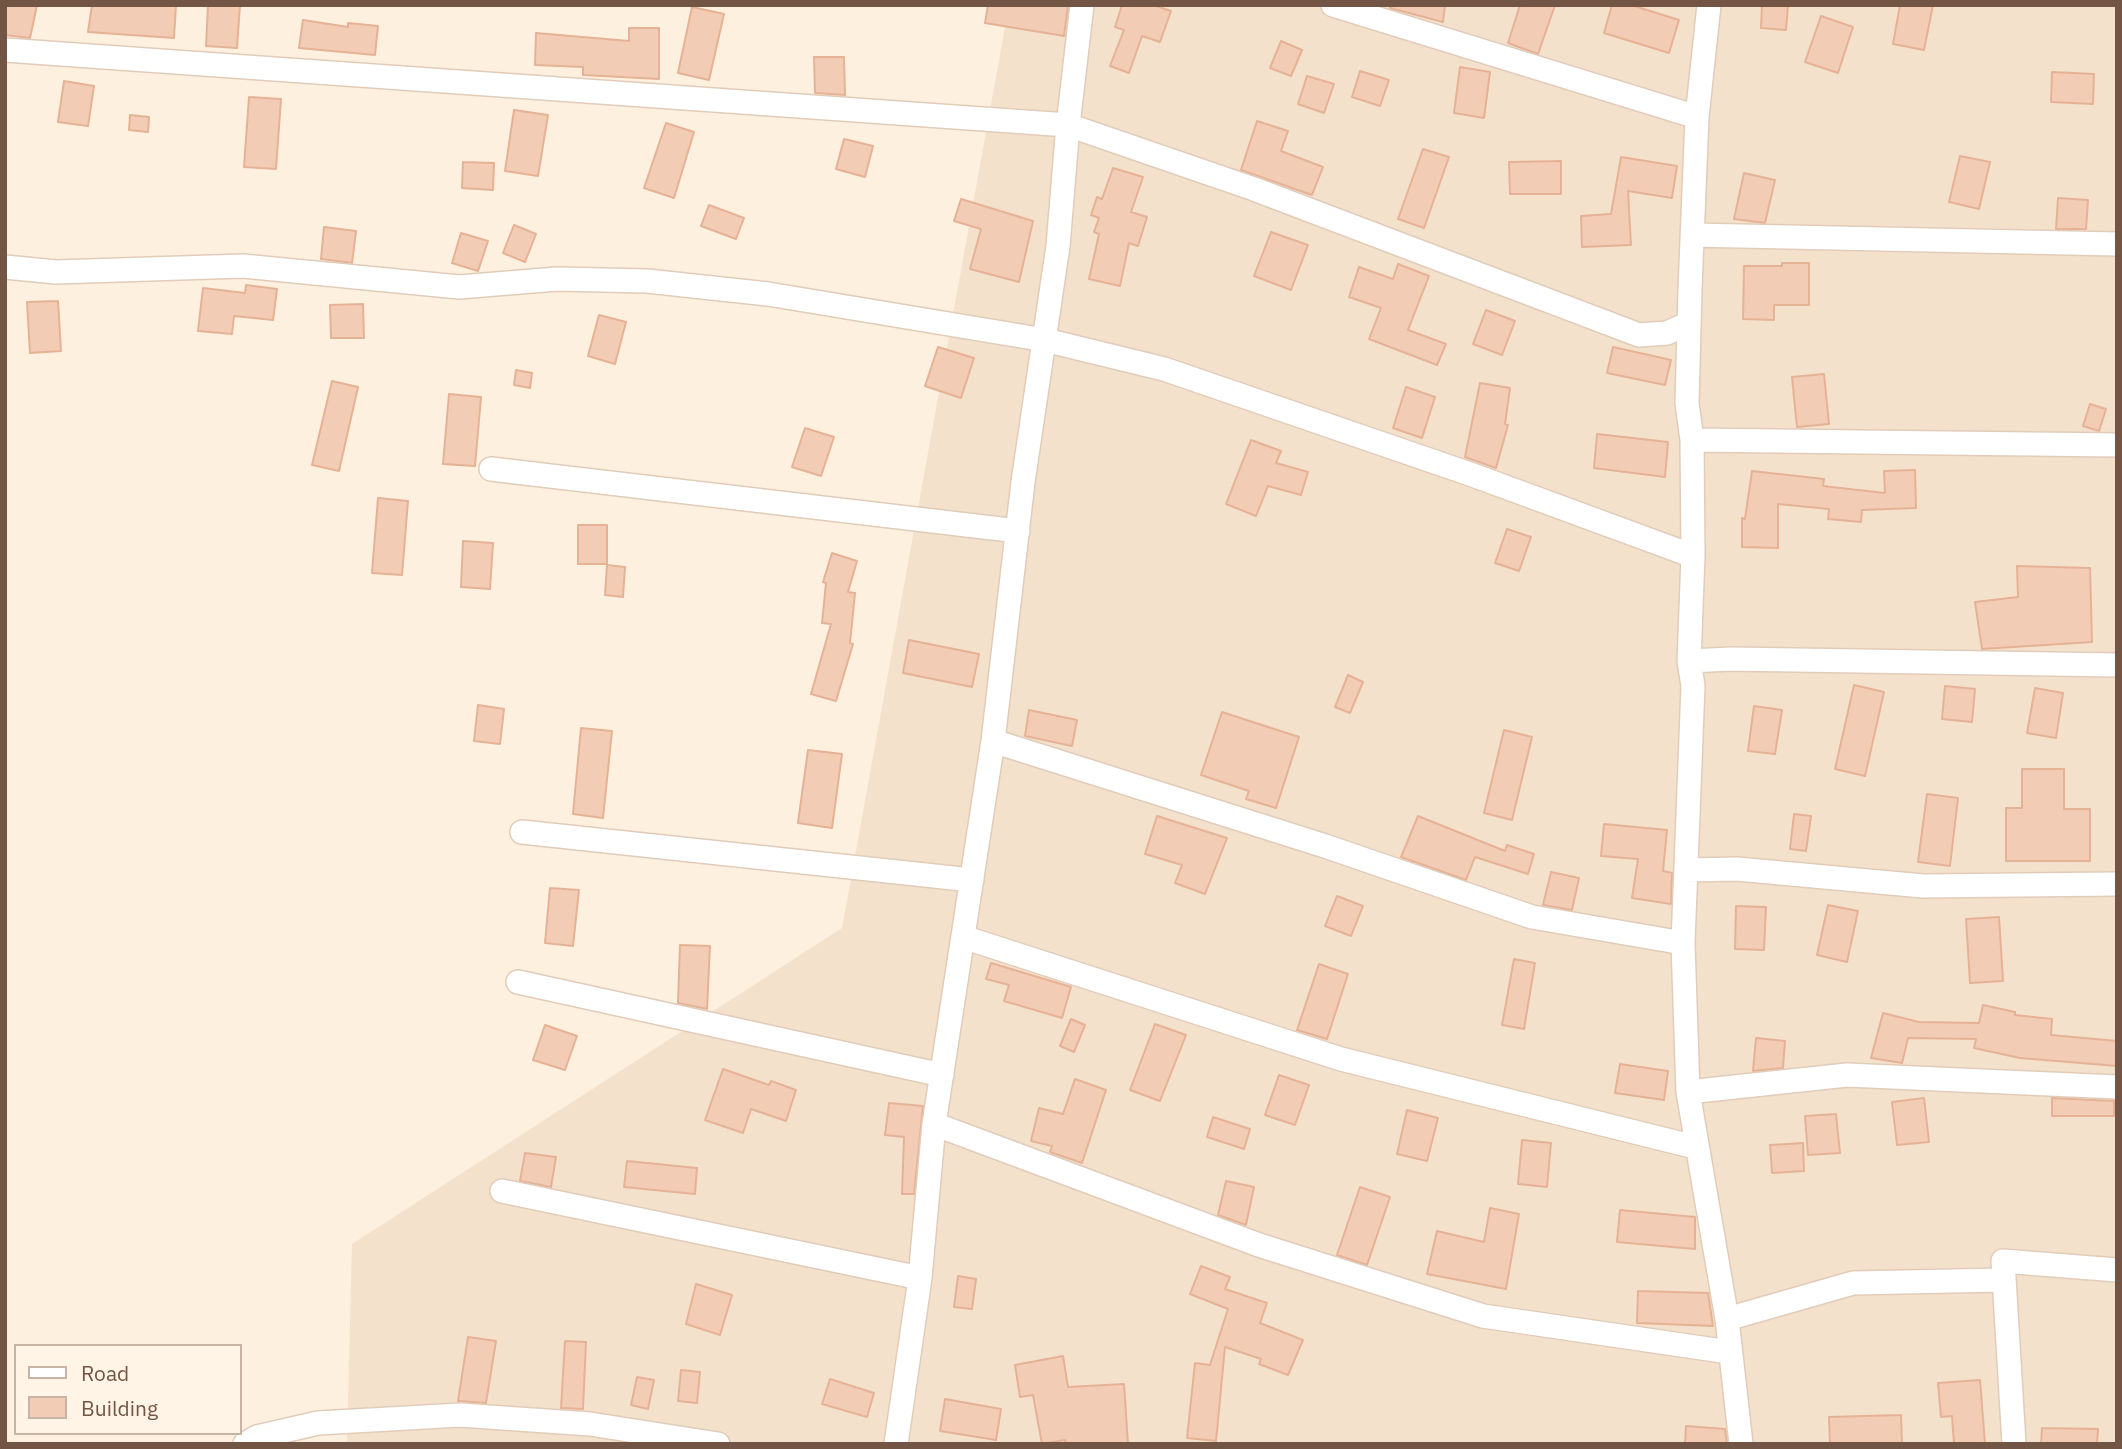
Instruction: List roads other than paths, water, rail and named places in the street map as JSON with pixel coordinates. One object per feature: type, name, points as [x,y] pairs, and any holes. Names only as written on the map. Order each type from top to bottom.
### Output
[{"type":"street","points":[[896,1444],[920,1278],[934,1124],[993,741],[1018,531],[1058,246],[1082,5]]},
{"type":"street","points":[[1333,5],[1697,117]]},
{"type":"street","points":[[1709,5],[1697,117],[1689,323],[1687,403],[1692,440],[1693,556],[1689,661],[1693,686],[1683,943],[1688,1092],[1695,1147],[1727,1319],[1741,1444]]},
{"type":"street","points":[[5,50],[1068,125],[1254,189],[1639,335],[1667,333],[1689,323]]},
{"type":"street","points":[[1693,235],[2117,244]]},
{"type":"street","points":[[5,267],[56,272],[243,266],[459,287],[557,279],[647,281],[768,294],[1045,340],[1164,369],[1471,474],[1693,556]]},
{"type":"street","points":[[1692,440],[2117,445]]},
{"type":"street","points":[[492,469],[1018,531]]},
{"type":"street","points":[[1689,661],[1731,659],[2117,664]]},
{"type":"street","points":[[993,741],[1325,846],[1532,916],[1683,943]]},
{"type":"street","points":[[522,832],[972,880]]},
{"type":"street","points":[[1686,870],[1737,869],[1923,886],[2117,884]]},
{"type":"street","points":[[963,937],[1341,1059],[1695,1147]]},
{"type":"street","points":[[518,982],[942,1075]]},
{"type":"street","points":[[1688,1092],[1847,1075],[2117,1087]]},
{"type":"street","points":[[934,1124],[1259,1245],[1483,1316],[1729,1352]]},
{"type":"street","points":[[502,1191],[920,1278]]},
{"type":"street","points":[[2014,1444],[2003,1261],[2117,1270]]},
{"type":"street","points":[[1727,1319],[1853,1283],[2003,1280]]},
{"type":"street","points":[[245,1444],[257,1437],[318,1423],[460,1415],[590,1424],[718,1444]]}]
